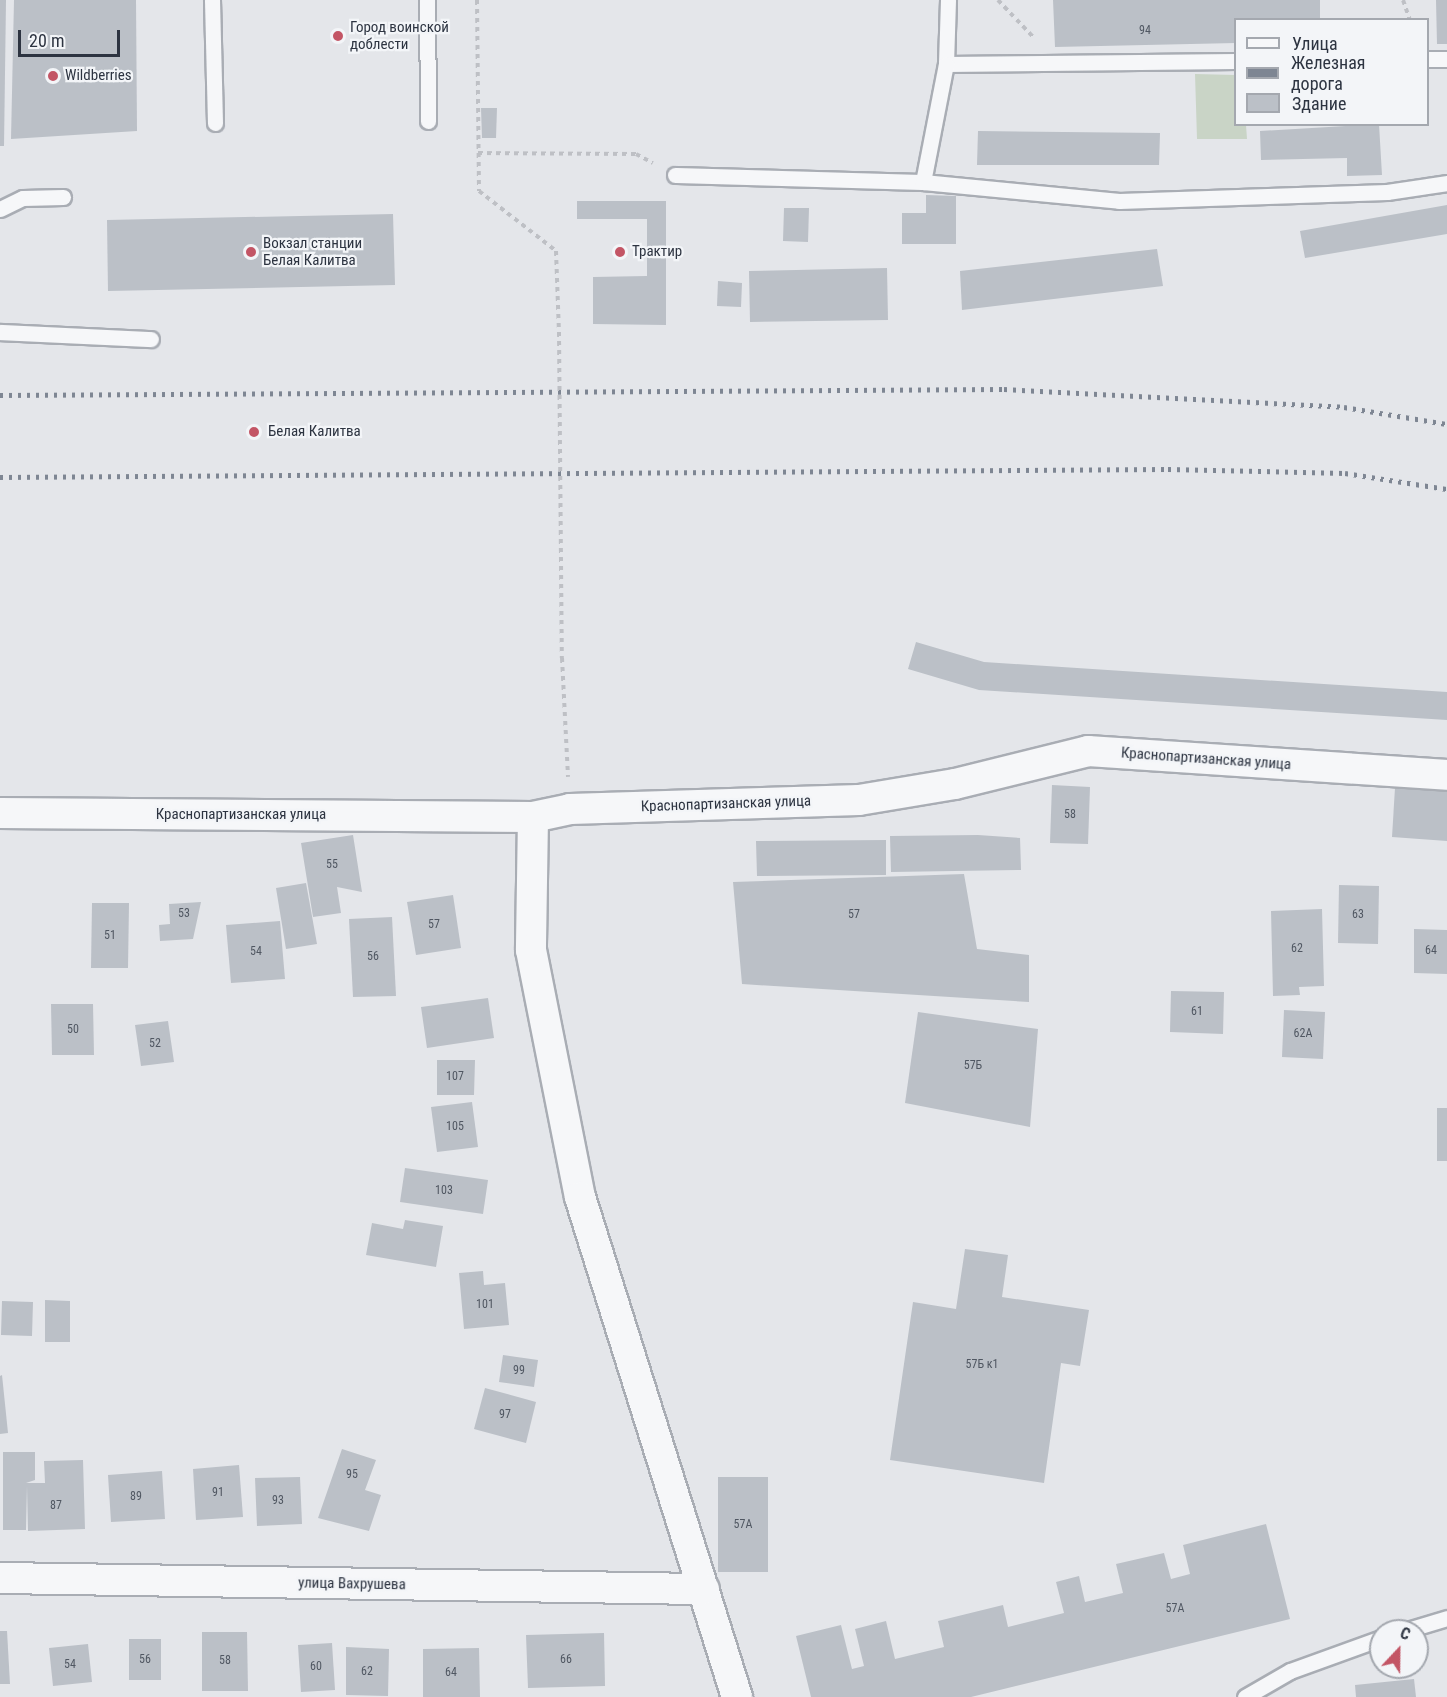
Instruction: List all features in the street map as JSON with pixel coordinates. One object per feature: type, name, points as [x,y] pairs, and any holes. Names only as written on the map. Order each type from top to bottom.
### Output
[{"type":"street","name":"Краснопартизанская улица","points":[[0,813],[533,817],[570,809],[859,800],[955,784],[1088,751],[1447,775]]},
{"type":"street","points":[[533,817],[531,950],[580,1197],[737,1697]]},
{"type":"street","name":"улица Вахрушева","points":[[0,1578],[704,1589]]},
{"type":"lane","points":[[212,0],[216,123]]},
{"type":"lane","points":[[427,0],[428,120]]},
{"type":"lane","points":[[923,182],[946,64],[948,0]]},
{"type":"lane","points":[[1429,59],[1447,59]]},
{"type":"lane","points":[[946,64],[1234,61]]},
{"type":"lane","points":[[675,175],[923,182],[1119,201],[1387,192],[1447,183]]},
{"type":"lane","points":[[0,209],[23,198],[63,197]]},
{"type":"lane","points":[[0,332],[151,339]]},
{"type":"lane","points":[[1429,1623],[1447,1618]]},
{"type":"lane","points":[[1245,1697],[1290,1671],[1369,1642]]},
{"type":"path","points":[[477,0],[479,191],[556,252],[565,741]]},
{"type":"path","points":[[998,0],[1057,63]]},
{"type":"path","points":[[1403,0],[1409,18]]},
{"type":"path","points":[[478,153],[636,154],[675,175]]},
{"type":"green space","points":[[1195,74],[1234,75],[1234,126],[1246,126],[1247,139],[1197,139]]},
{"type":"building","points":[[0,0],[6,0],[4,146],[0,146]]},
{"type":"building","points":[[14,0],[136,0],[137,131],[11,139]]},
{"type":"building","points":[[1053,0],[1320,0],[1320,18],[1234,18],[1234,43],[1055,47]]},
{"type":"building","points":[[1436,0],[1447,0],[1447,44],[1437,44]]},
{"type":"building","points":[[481,108],[497,108],[496,138],[482,138]]},
{"type":"building","points":[[1379,126],[1382,175],[1347,176],[1347,158],[1261,160],[1260,131]]},
{"type":"building","points":[[978,131],[1160,133],[1159,165],[977,165]]},
{"type":"building","points":[[926,195],[956,196],[956,244],[902,244],[902,213],[926,213]]},
{"type":"building","points":[[577,201],[666,201],[666,325],[593,324],[593,277],[647,276],[647,219],[577,219]]},
{"type":"building","points":[[1447,205],[1447,234],[1305,258],[1300,231]]},
{"type":"building","points":[[784,208],[809,208],[808,242],[783,241]]},
{"type":"building","name":"Вокзал станции Белая Калитва","points":[[393,214],[395,285],[108,291],[107,220]]},
{"type":"building","points":[[1157,249],[1163,286],[962,310],[960,271]]},
{"type":"building","points":[[887,268],[888,320],[750,322],[749,271]]},
{"type":"building","points":[[718,281],[742,283],[741,307],[717,306]]},
{"type":"building","points":[[916,642],[984,662],[1447,692],[1447,720],[979,690],[908,669]]},
{"type":"building","points":[[1052,785],[1090,787],[1088,844],[1050,843]]},
{"type":"building","points":[[1395,788],[1447,791],[1447,841],[1392,837]]},
{"type":"building","points":[[353,835],[362,892],[337,887],[341,913],[313,917],[301,843]]},
{"type":"building","points":[[978,835],[1020,838],[1021,870],[891,872],[890,836]]},
{"type":"building","points":[[886,840],[886,875],[757,876],[756,841]]},
{"type":"building","points":[[964,874],[977,949],[1029,955],[1029,1002],[742,984],[733,882]]},
{"type":"building","points":[[306,883],[317,944],[286,949],[276,888]]},
{"type":"building","points":[[1339,885],[1379,886],[1378,944],[1338,943]]},
{"type":"building","points":[[453,895],[461,948],[416,955],[407,902]]},
{"type":"building","points":[[201,902],[193,939],[160,941],[159,925],[170,924],[169,904]]},
{"type":"building","points":[[92,903],[129,903],[128,968],[91,968]]},
{"type":"building","points":[[1322,909],[1324,986],[1299,987],[1300,995],[1273,996],[1271,911]]},
{"type":"building","points":[[392,917],[396,996],[353,997],[349,919]]},
{"type":"building","points":[[280,921],[285,979],[231,983],[226,925]]},
{"type":"building","points":[[1414,929],[1447,930],[1447,974],[1414,973]]},
{"type":"building","points":[[1171,991],[1224,992],[1223,1034],[1170,1032]]},
{"type":"building","points":[[488,998],[494,1038],[427,1048],[421,1007]]},
{"type":"building","points":[[51,1004],[93,1004],[94,1055],[52,1055]]},
{"type":"building","points":[[1284,1010],[1325,1012],[1323,1059],[1282,1057]]},
{"type":"building","points":[[918,1012],[1038,1029],[1030,1127],[905,1103]]},
{"type":"building","points":[[168,1021],[174,1062],[141,1066],[135,1025]]},
{"type":"building","points":[[437,1060],[475,1060],[474,1095],[437,1095]]},
{"type":"building","points":[[472,1102],[478,1147],[437,1152],[431,1107]]},
{"type":"building","points":[[1437,1108],[1447,1108],[1447,1161],[1437,1161]]},
{"type":"building","points":[[405,1168],[488,1180],[483,1214],[400,1202]]},
{"type":"building","points":[[405,1220],[443,1226],[436,1267],[366,1255],[372,1223],[403,1229]]},
{"type":"building","points":[[965,1249],[1008,1255],[1002,1297],[1089,1310],[1080,1366],[1061,1363],[1044,1483],[890,1460],[913,1302],[956,1309]]},
{"type":"building","points":[[483,1271],[484,1285],[505,1283],[509,1325],[464,1329],[459,1273]]},
{"type":"building","points":[[45,1300],[70,1301],[70,1342],[45,1342]]},
{"type":"building","points":[[2,1301],[33,1302],[32,1336],[1,1335]]},
{"type":"building","points":[[503,1355],[538,1360],[534,1387],[499,1382]]},
{"type":"building","points":[[2,1375],[8,1433],[0,1434],[0,1376]]},
{"type":"building","points":[[485,1388],[536,1402],[526,1443],[474,1429]]},
{"type":"building","points":[[342,1449],[376,1460],[365,1490],[381,1495],[369,1531],[318,1518]]},
{"type":"building","points":[[3,1452],[35,1452],[35,1480],[26,1483],[45,1483],[44,1461],[83,1460],[85,1529],[28,1531],[27,1486],[26,1530],[3,1530]]},
{"type":"building","points":[[239,1465],[243,1517],[196,1520],[193,1469]]},
{"type":"building","points":[[162,1471],[165,1519],[111,1522],[108,1475]]},
{"type":"building","points":[[300,1477],[302,1524],[257,1526],[255,1478]]},
{"type":"building","points":[[718,1477],[768,1477],[768,1572],[718,1572]]},
{"type":"building","points":[[1266,1524],[1290,1619],[971,1697],[811,1697],[796,1636],[841,1625],[852,1669],[864,1666],[855,1629],[886,1621],[895,1659],[944,1647],[938,1621],[1003,1605],[1008,1627],[1064,1613],[1056,1582],[1079,1576],[1085,1602],[1123,1593],[1116,1564],[1164,1553],[1171,1579],[1190,1574],[1183,1545]]},
{"type":"building","points":[[0,1631],[7,1631],[10,1684],[0,1684]]},
{"type":"building","points":[[202,1632],[247,1632],[248,1691],[202,1691]]},
{"type":"building","points":[[604,1633],[605,1686],[528,1688],[526,1635]]},
{"type":"building","points":[[129,1639],[161,1639],[161,1680],[129,1680]]},
{"type":"building","points":[[332,1643],[335,1690],[301,1692],[298,1645]]},
{"type":"building","points":[[88,1644],[92,1682],[53,1686],[49,1648]]},
{"type":"building","points":[[346,1647],[389,1649],[388,1696],[346,1695]]},
{"type":"building","points":[[479,1648],[480,1697],[423,1697],[423,1649]]},
{"type":"building","points":[[1414,1679],[1416,1697],[1356,1697],[1355,1685]]},
{"type":"railway","points":[[0,395],[1004,389],[1344,407],[1447,424]]},
{"type":"railway","points":[[0,477],[1168,469],[1345,473],[1447,489]]},
{"type":"place","name":"Город воинской доблести","points":[[338,36]]},
{"type":"place","name":"Wildberries","points":[[53,76]]},
{"type":"place","name":"Вокзал станции Белая Калитва","points":[[251,252]]},
{"type":"place","name":"Трактир","points":[[620,252]]},
{"type":"place","name":"Белая Калитва","points":[[254,432]]}]
